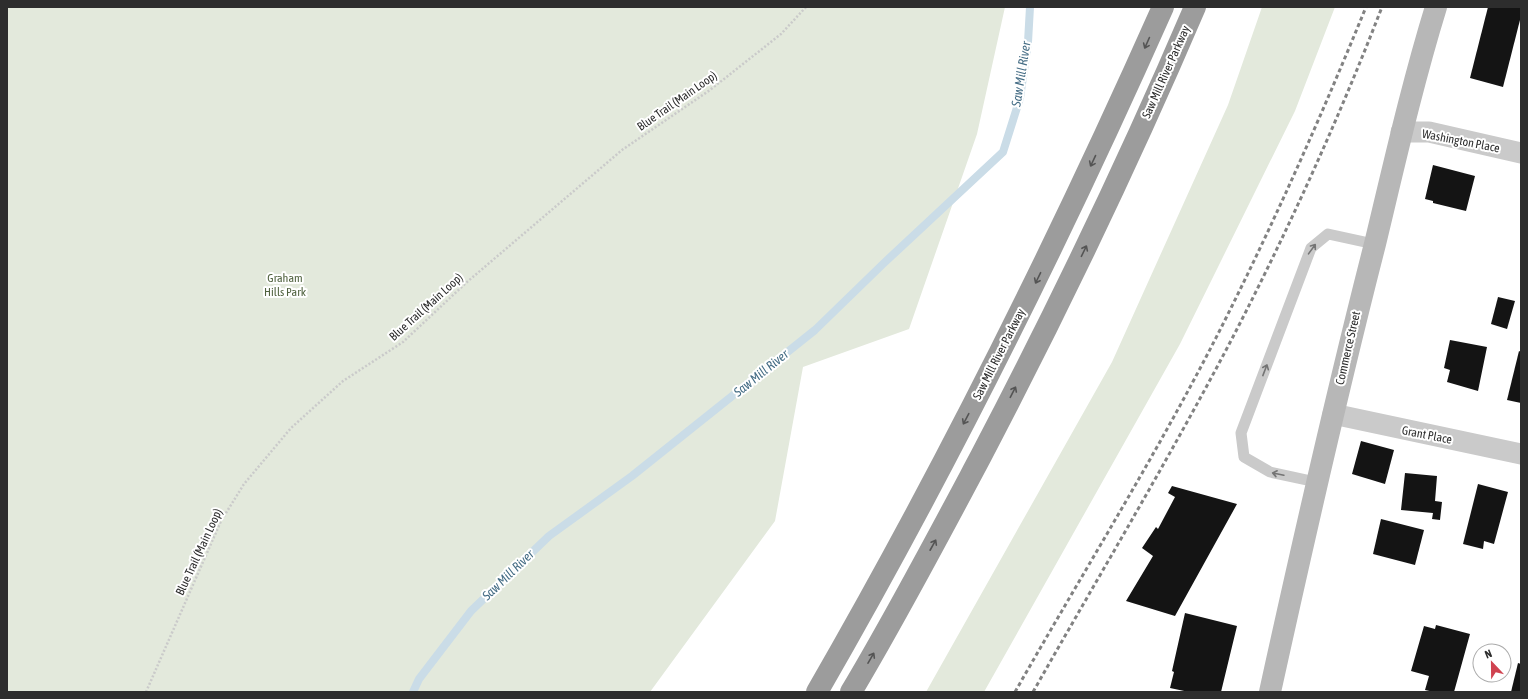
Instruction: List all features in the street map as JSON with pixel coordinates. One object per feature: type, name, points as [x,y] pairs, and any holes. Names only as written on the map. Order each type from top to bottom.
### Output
[{"type":"highway","name":"Saw Mill River Parkway","points":[[817,692],[908,528],[1003,348],[1065,221],[1163,7]]},
{"type":"highway","name":"Saw Mill River Parkway","points":[[851,692],[941,531],[1029,362],[1112,191],[1195,7]]},
{"type":"main road","name":"Commerce Street","points":[[1270,692],[1316,482],[1357,307],[1401,132],[1436,7]]},
{"type":"street","name":"Washington Place","points":[[1401,132],[1429,132],[1521,154]]},
{"type":"street","name":"Grant Place","points":[[1332,414],[1521,454]]},
{"type":"lane","points":[[1316,482],[1270,472],[1244,457],[1241,433],[1311,248],[1328,234],[1374,244]]},
{"type":"path","name":"Blue Trail (Main Loop)","points":[[146,692],[221,521],[244,484],[291,428],[344,381],[403,342],[467,282],[622,150],[710,90],[781,34],[806,7]]},
{"type":"green space","name":"Graham Hills Park","points":[[7,7],[1005,7],[977,134],[909,329],[803,367],[775,521],[650,692],[7,692]]},
{"type":"green space","points":[[1262,7],[1335,7],[1295,111],[1180,344],[984,692],[926,692],[1112,362],[1228,105]]},
{"type":"building","points":[[1488,7],[1521,7],[1521,16],[1503,87],[1470,78]]},
{"type":"building","points":[[1433,165],[1475,176],[1466,211],[1433,203],[1433,201],[1425,199]]},
{"type":"building","points":[[1498,297],[1515,301],[1507,329],[1491,324]]},
{"type":"building","points":[[1450,340],[1487,347],[1478,391],[1447,382],[1450,370],[1444,368]]},
{"type":"building","points":[[1519,351],[1521,352],[1521,403],[1507,400]]},
{"type":"building","points":[[1361,441],[1394,450],[1385,484],[1352,474]]},
{"type":"building","points":[[1405,473],[1437,476],[1435,501],[1442,502],[1440,520],[1432,519],[1433,513],[1401,510]]},
{"type":"building","points":[[1478,484],[1508,492],[1494,544],[1484,541],[1483,549],[1463,544]]},
{"type":"building","points":[[1172,486],[1237,504],[1175,616],[1126,601],[1153,556],[1142,548],[1156,527],[1158,529],[1175,497],[1168,493]]},
{"type":"building","points":[[1381,519],[1424,530],[1415,565],[1373,554]]},
{"type":"building","points":[[1185,613],[1237,626],[1221,692],[1189,692],[1170,688],[1174,672],[1172,671]]},
{"type":"building","points":[[1436,625],[1470,634],[1454,692],[1434,692],[1425,690],[1429,676],[1411,671],[1424,626],[1435,629]]},
{"type":"building","points":[[1518,663],[1521,664],[1521,692],[1511,692]]},
{"type":"waterway","name":"Saw Mill River","points":[[413,692],[419,679],[471,611],[549,536],[632,476],[815,330],[884,263],[1003,152],[1020,98],[1028,42],[1030,7]]},
{"type":"railway","points":[[1015,692],[1150,460],[1226,318],[1299,164],[1366,7]]},
{"type":"railway","points":[[1033,692],[1162,468],[1236,331],[1276,252],[1313,171],[1349,90],[1382,7]]}]
